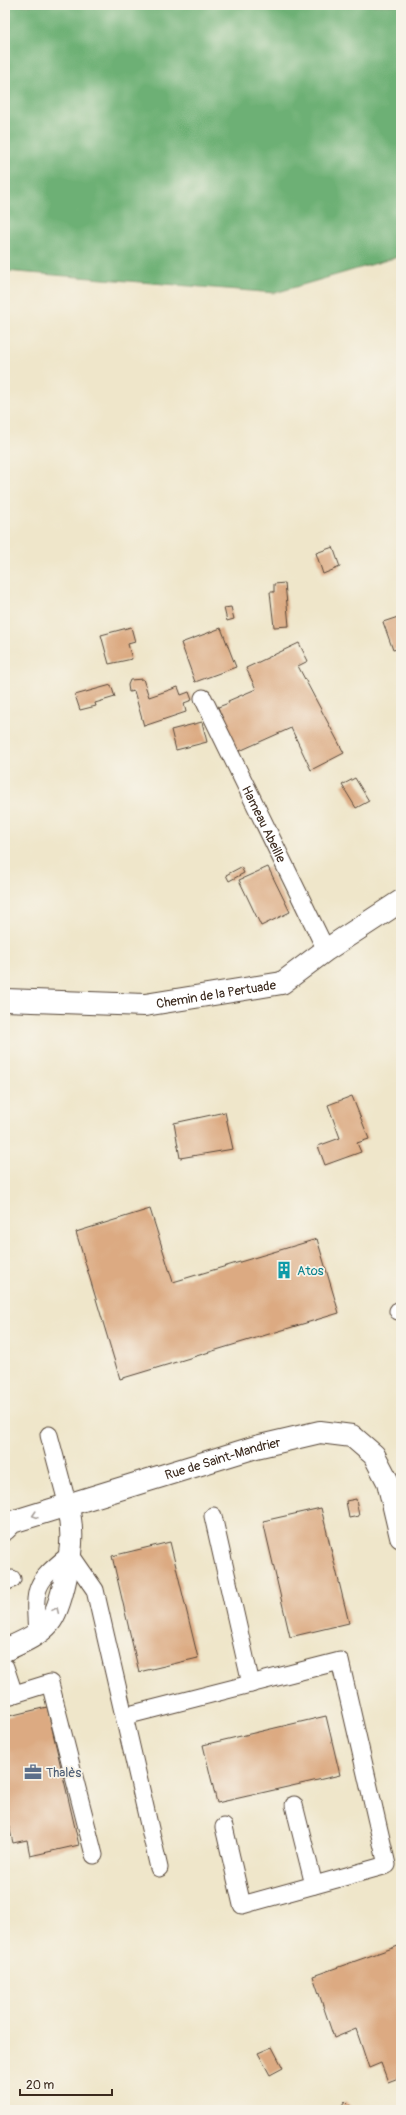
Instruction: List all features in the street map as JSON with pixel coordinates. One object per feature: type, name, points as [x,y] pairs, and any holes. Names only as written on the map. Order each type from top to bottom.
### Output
[{"type":"street","name":"Chemin de la Pertuade","points":[[5,1000],[145,1005],[282,983],[326,950],[401,901]]},
{"type":"street","name":"Rue de Saint-Mandrier","points":[[5,1529],[12,1522],[68,1506],[256,1446],[320,1432],[352,1436],[374,1455],[388,1482],[401,1537]]},
{"type":"street","points":[[5,1650],[37,1634],[50,1622],[58,1604],[70,1554],[72,1531],[68,1506]]},
{"type":"lane","name":"Hameau Abeille","points":[[203,698],[326,950]]},
{"type":"lane","points":[[49,1435],[68,1506]]},
{"type":"lane","points":[[213,1516],[251,1684]]},
{"type":"lane","points":[[70,1554],[95,1590],[159,1868]]},
{"type":"lane","points":[[125,1716],[340,1661],[387,1866],[242,1905],[224,1827]]},
{"type":"lane","points":[[5,1667],[9,1696],[50,1683],[94,1855]]},
{"type":"lane","points":[[294,1805],[314,1885]]},
{"type":"green space","points":[[5,5],[401,5],[401,256],[275,293],[5,271]]},
{"type":"building","points":[[333,547],[340,567],[323,574],[316,553]]},
{"type":"building","points":[[285,583],[289,626],[274,627],[270,592],[274,592],[274,584]]},
{"type":"building","points":[[231,607],[234,619],[227,621],[224,608]]},
{"type":"building","points":[[401,616],[401,648],[393,650],[383,622]]},
{"type":"building","points":[[131,627],[135,642],[128,644],[132,659],[109,664],[101,635]]},
{"type":"building","points":[[221,628],[236,667],[195,682],[181,643]]},
{"type":"building","points":[[299,643],[308,661],[298,666],[344,753],[311,770],[291,728],[235,753],[218,707],[256,689],[246,668]]},
{"type":"building","points":[[143,679],[149,697],[178,687],[181,695],[189,692],[192,700],[184,703],[186,712],[144,726],[134,691],[129,692],[128,685],[130,680]]},
{"type":"building","points":[[111,685],[115,697],[95,703],[96,706],[80,710],[75,695]]},
{"type":"building","points":[[202,722],[207,742],[176,750],[171,730]]},
{"type":"building","points":[[355,778],[369,801],[356,808],[342,785]]},
{"type":"building","points":[[241,867],[244,873],[229,881],[226,875]]},
{"type":"building","points":[[268,867],[290,912],[261,926],[239,880]]},
{"type":"building","points":[[352,1096],[369,1139],[357,1143],[361,1152],[325,1165],[318,1146],[340,1138],[328,1105]]},
{"type":"building","points":[[225,1112],[233,1149],[180,1158],[174,1123]]},
{"type":"building","name":"Atos","points":[[150,1209],[173,1282],[317,1239],[339,1313],[120,1379],[76,1232]]},
{"type":"building","points":[[356,1499],[359,1516],[349,1518],[346,1501]]},
{"type":"building","points":[[321,1508],[349,1623],[290,1637],[263,1521]]},
{"type":"building","points":[[170,1542],[198,1658],[139,1672],[112,1556]]},
{"type":"building","name":"Thalès","points":[[47,1707],[79,1845],[30,1856],[27,1840],[13,1843],[9,1826],[5,1827],[5,1717]]},
{"type":"building","points":[[326,1716],[340,1775],[217,1803],[203,1745]]},
{"type":"building","points":[[401,1945],[401,2077],[388,2082],[381,2063],[369,2068],[356,2029],[334,2038],[313,1976]]},
{"type":"building","points":[[272,2047],[283,2068],[270,2075],[258,2053]]},
{"type":"building","points":[[345,2101],[354,2110],[345,2110],[342,2105]]},
{"type":"place","name":"Atos","points":[[284,1270]]},
{"type":"place","name":"Thalès","points":[[33,1772]]}]
